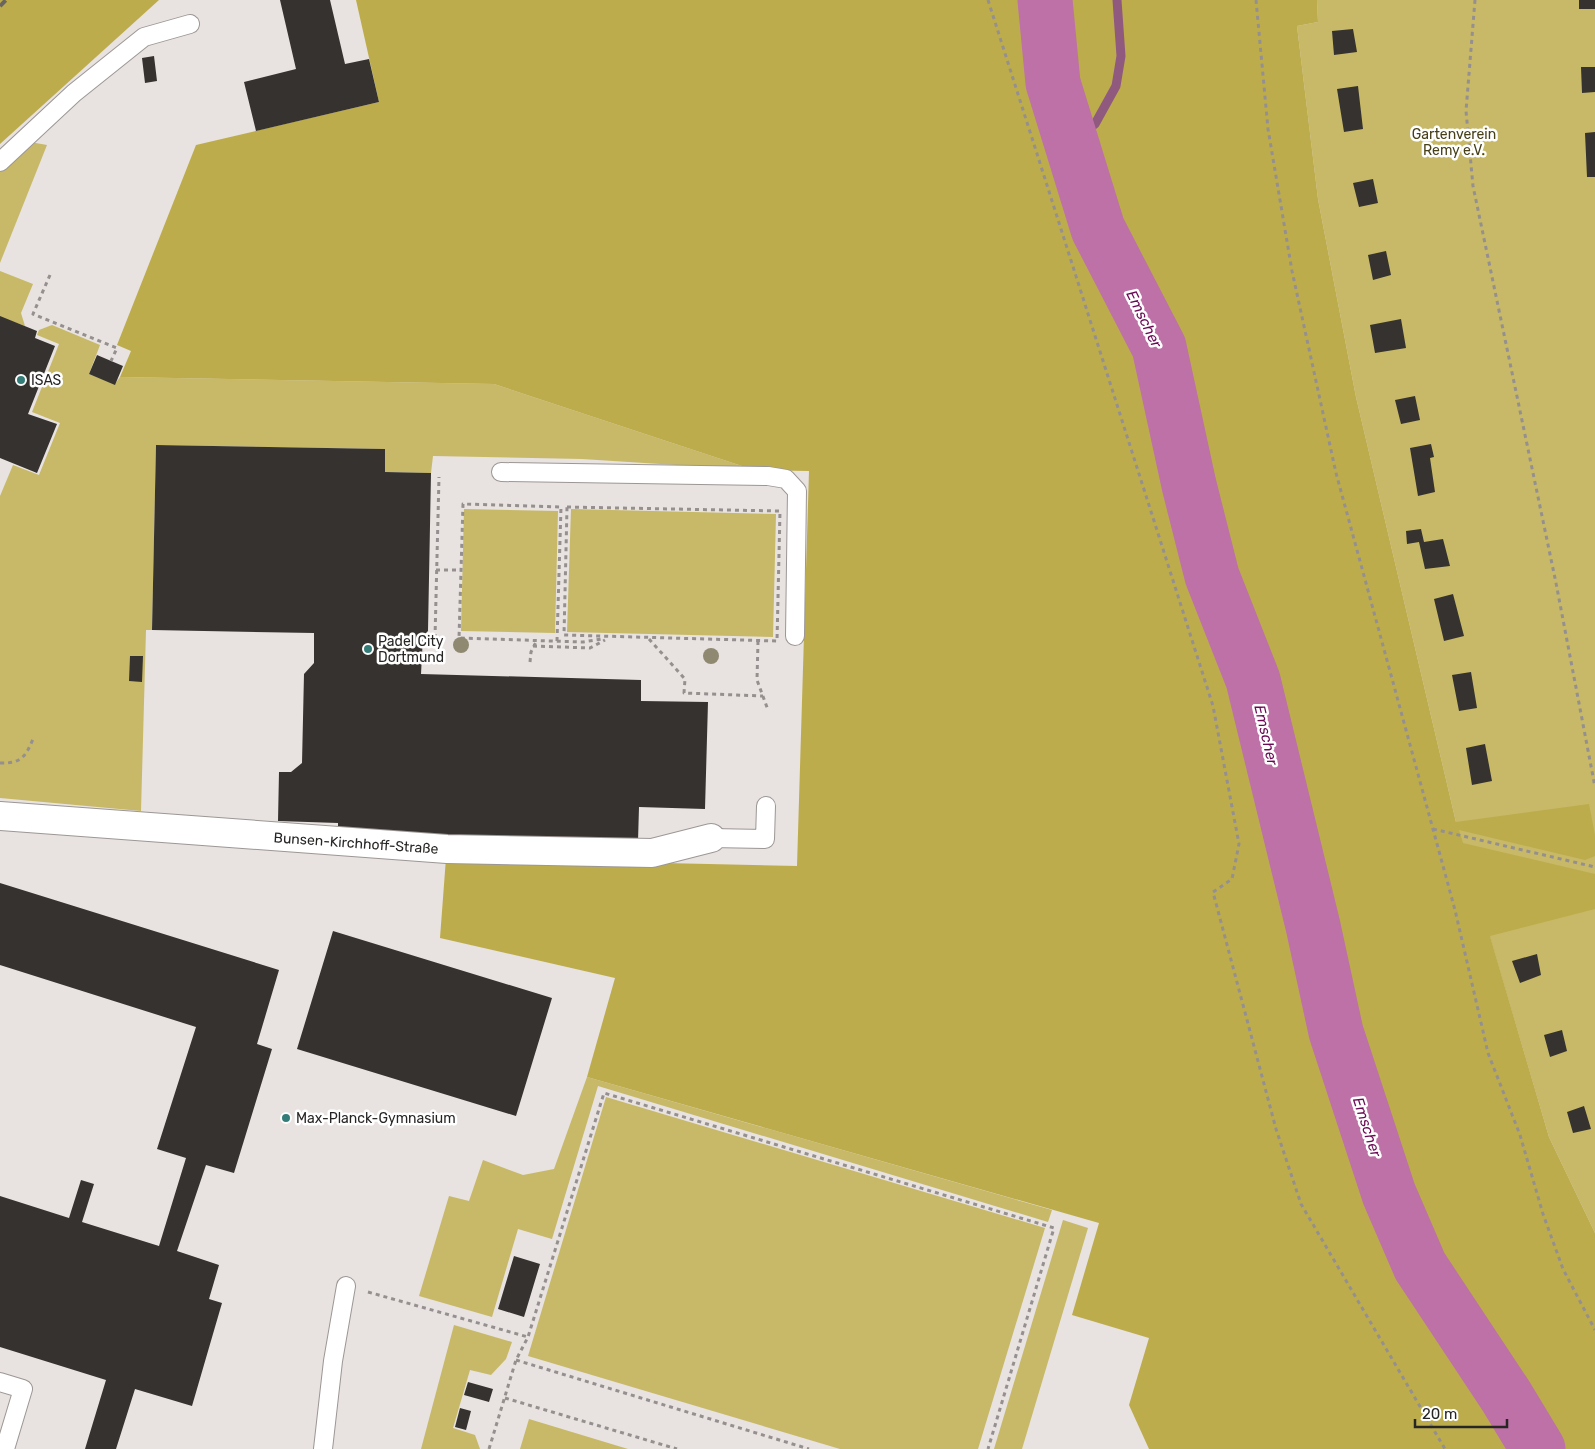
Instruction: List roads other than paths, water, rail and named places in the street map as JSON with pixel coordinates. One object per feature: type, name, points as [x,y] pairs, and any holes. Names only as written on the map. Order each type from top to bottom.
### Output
[{"type":"street","name":"Bunsen-Kirchhoff-Straße","points":[[0,816],[447,850],[652,853],[711,838]]},
{"type":"lane","points":[[0,162],[74,94],[144,37],[190,24]]},
{"type":"lane","points":[[501,472],[768,476],[786,479],[797,491],[795,636]]},
{"type":"lane","points":[[711,838],[765,839],[766,806]]},
{"type":"lane","points":[[323,1449],[333,1361],[346,1286]]},
{"type":"lane","points":[[0,1382],[23,1389],[5,1449]]},
{"type":"waterway","name":"Emscher","points":[[1045,0],[1053,83],[1098,229],[1159,347],[1189,485],[1212,576],[1253,680],[1313,926],[1336,1032],[1389,1194],[1420,1266],[1506,1396],[1538,1449]]},
{"type":"waterway","points":[[1074,147],[1085,132],[1095,124],[1116,86],[1121,56],[1117,0]]},
{"type":"railway","points":[[0,6],[6,0]]},
{"type":"place","name":"ISAS","points":[[21,380]]},
{"type":"place","name":"Padel City Dortmund","points":[[368,649]]},
{"type":"place","name":"Max-Planck-Gymnasium","points":[[286,1118]]},
{"type":"park label","name":"Gartenverein Remy e.V.","points":[[1454,142]]}]
